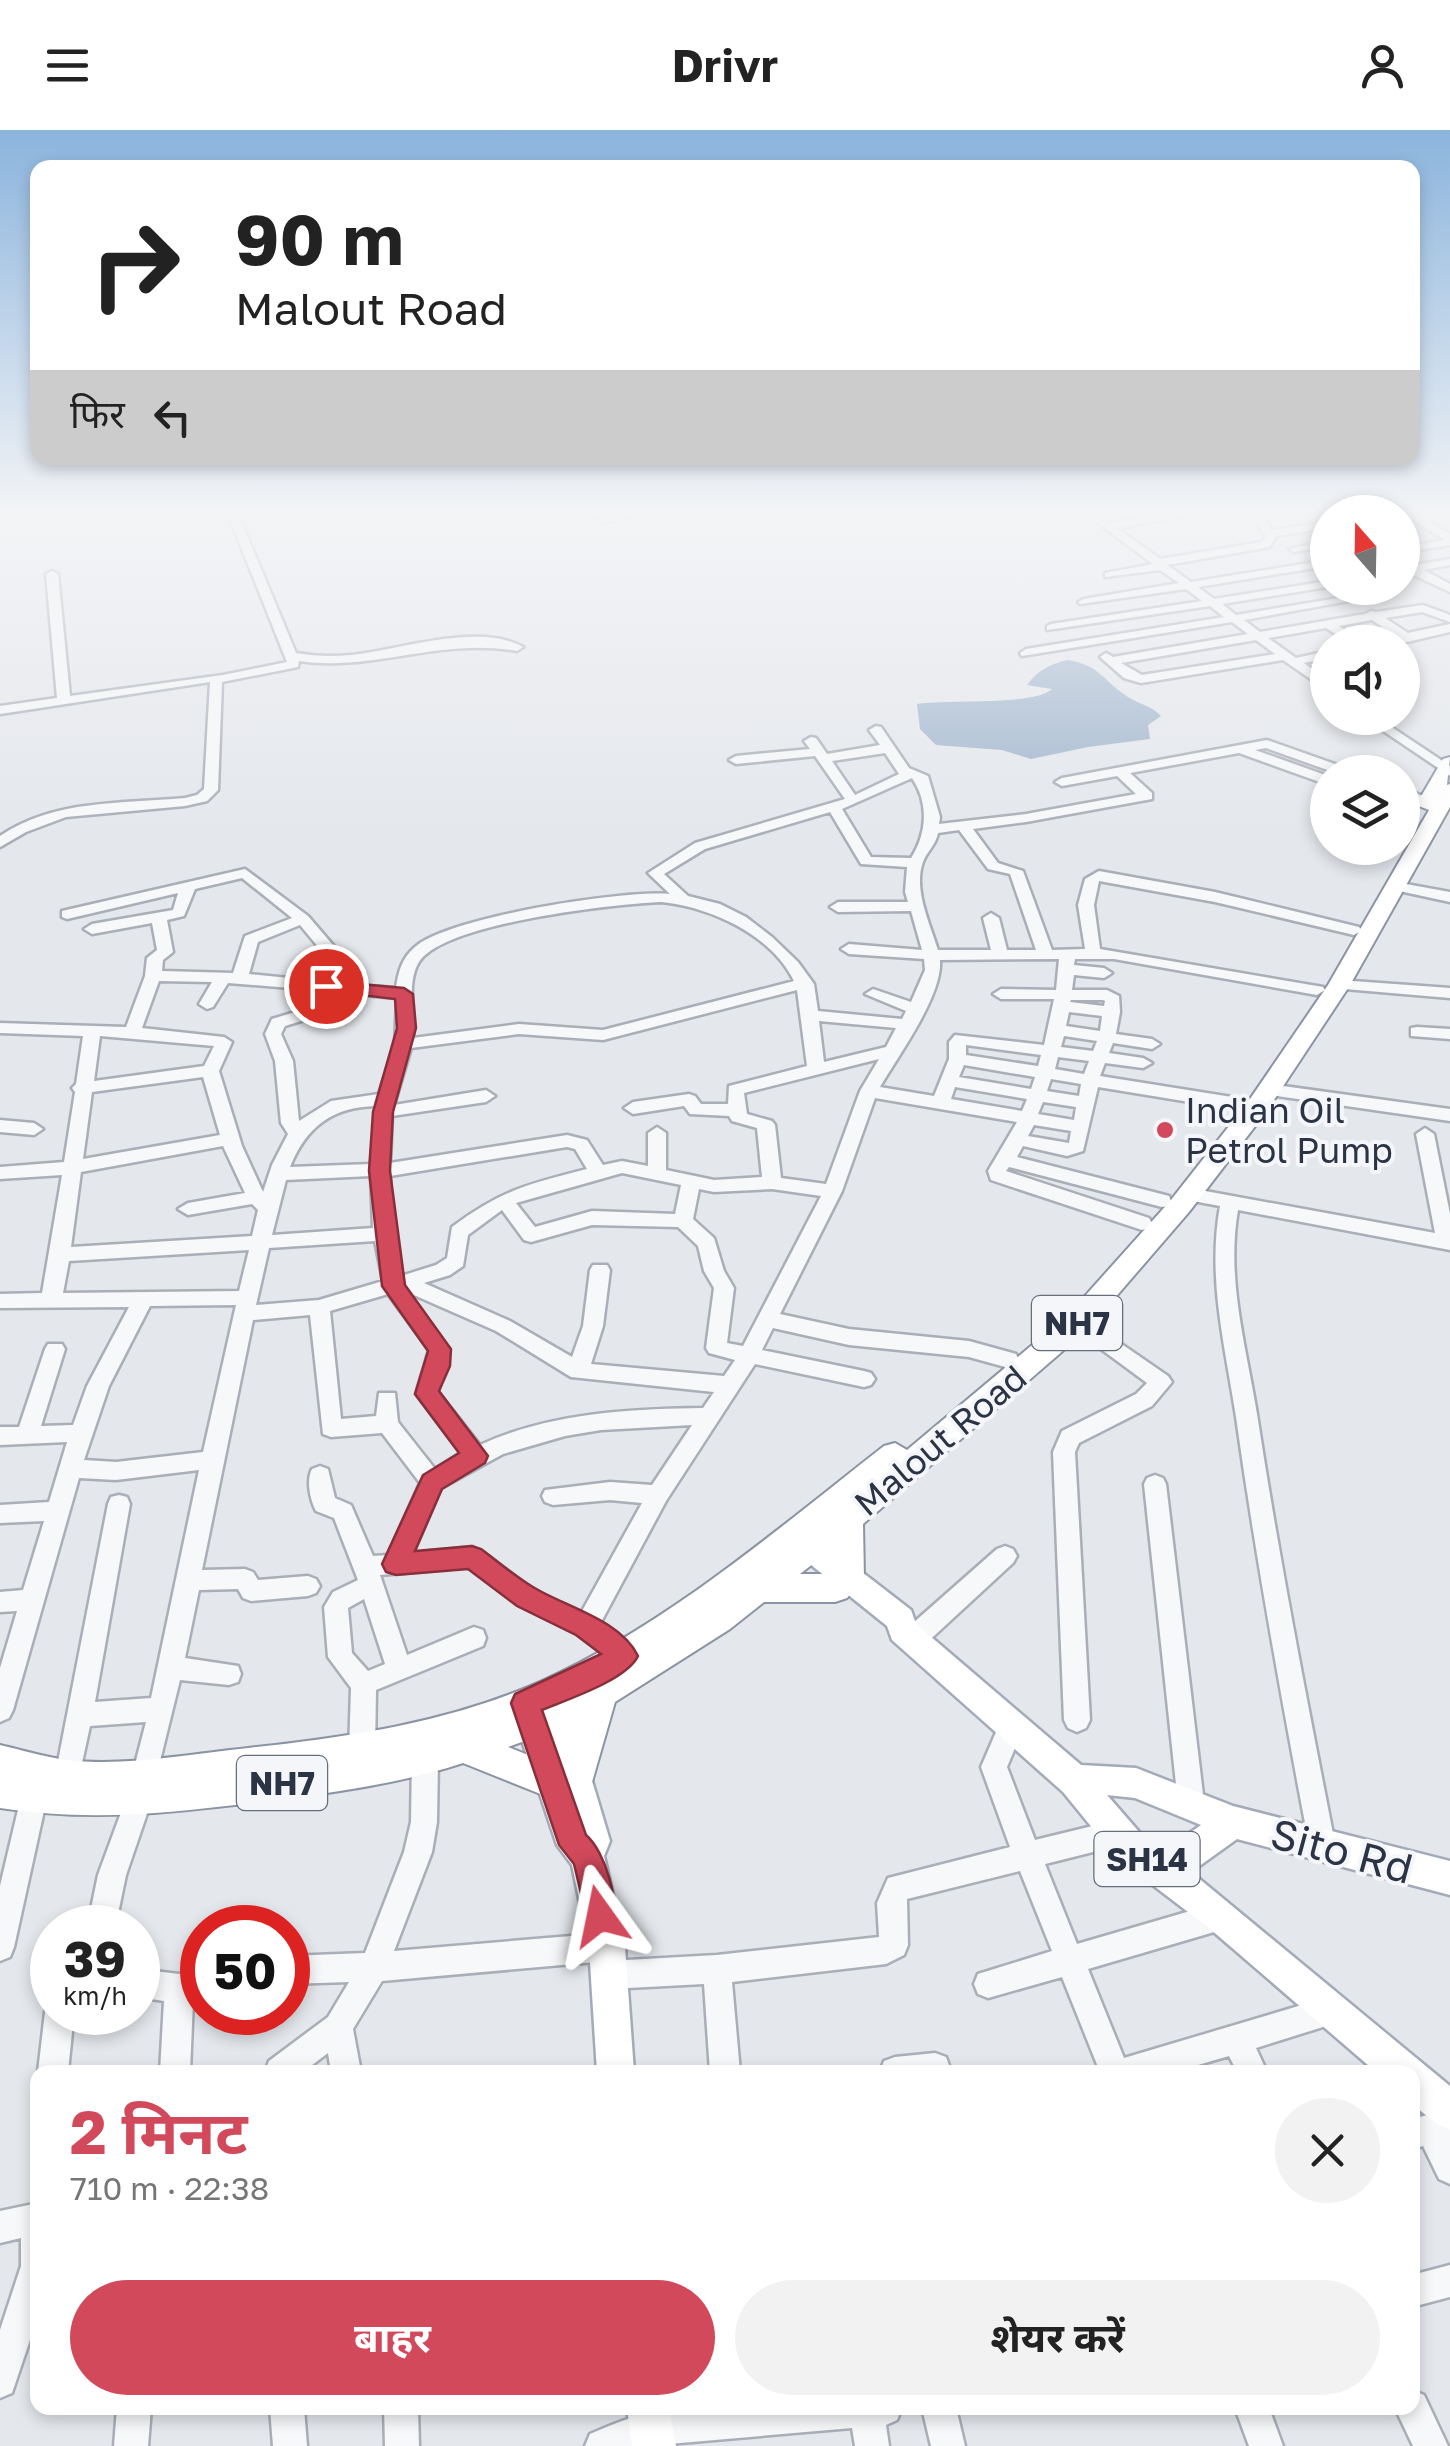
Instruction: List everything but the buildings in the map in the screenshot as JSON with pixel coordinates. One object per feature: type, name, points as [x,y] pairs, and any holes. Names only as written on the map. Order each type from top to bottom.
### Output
[{"type":"highway","name":"Malout Road","points":[[1420,820],[1446,783]]},
{"type":"highway","name":"Malout Road","points":[[541,1709],[600,1693],[718,1619],[758,1588],[795,1547],[1078,1322],[1256,1100],[1394,886],[1446,783]]},
{"type":"highway","name":"Malout Road","points":[[1328,988],[1354,930],[1391,865]]},
{"type":"highway","name":"Malout Road","points":[[541,1709],[795,1547],[847,1519],[903,1461],[1063,1313],[1142,1223],[1176,1197]]},
{"type":"highway","points":[[758,1588],[842,1583],[847,1519]]},
{"type":"highway","points":[[465,1747],[564,1783],[600,1693]]},
{"type":"highway","name":"NH7","points":[[17,1794],[357,1774],[465,1747],[541,1709]]},
{"type":"highway","name":"NH7","points":[[0,1762],[142,1788],[362,1752],[541,1709]]},
{"type":"main road","name":"SH14","points":[[795,1547],[842,1583],[875,1620],[908,1635],[1012,1724],[1074,1781],[1117,1833],[1396,2065]]},
{"type":"main road","points":[[541,1709],[564,1783],[574,1845],[588,1856],[608,1961],[615,2065]]},
{"type":"main road","name":"Sito Rd","points":[[1074,1781],[1106,1779],[1136,1783],[1234,1822],[1450,1878]]},
{"type":"main road","name":"Sito Rd","points":[[1163,1872],[1234,1822]]},
{"type":"main road","points":[[1420,2095],[1436,2124]]},
{"type":"street","points":[[57,622],[64,700]]},
{"type":"street","points":[[0,710],[290,668],[294,664],[277,622]]},
{"type":"street","points":[[1051,628],[1089,622]]},
{"type":"street","points":[[1026,653],[1223,622]]},
{"type":"street","points":[[1239,622],[1310,674]]},
{"type":"street","points":[[1420,635],[1450,628]]},
{"type":"street","points":[[1111,662],[1310,630]]},
{"type":"street","points":[[291,656],[325,661],[479,640],[517,646]]},
{"type":"street","points":[[1091,643],[1128,675],[1150,678],[1310,656]]},
{"type":"street","points":[[0,843],[19,827],[42,816],[172,804],[207,795],[214,776],[218,677]]},
{"type":"street","points":[[586,1627],[658,1495],[748,1356],[833,1191],[870,1091],[933,970],[912,892],[915,863],[930,835],[927,788],[922,776],[904,771],[876,730]]},
{"type":"street","points":[[1390,735],[1446,783]]},
{"type":"street","points":[[1062,782],[1272,745],[1310,759]]},
{"type":"street","points":[[736,760],[888,748]]},
{"type":"street","points":[[1240,749],[1310,782]]},
{"type":"street","points":[[817,751],[854,800]]},
{"type":"street","points":[[930,835],[1146,796],[1120,771]]},
{"type":"street","points":[[681,896],[655,873],[700,846],[854,800],[910,773]]},
{"type":"street","points":[[1420,790],[1446,783]]},
{"type":"street","points":[[834,806],[866,861],[915,863]]},
{"type":"street","points":[[966,829],[995,868],[1016,871],[1044,952]]},
{"type":"street","points":[[67,914],[245,874],[303,919],[364,990]]},
{"type":"street","points":[[1093,952],[1086,905],[1092,879],[1099,876],[1215,897],[1354,930]]},
{"type":"street","points":[[92,928],[181,912],[190,884]]},
{"type":"street","points":[[1394,886],[1450,896]]},
{"type":"street","points":[[476,1456],[428,1394],[426,1388],[438,1366],[440,1349],[400,1285],[386,1234],[380,1171],[384,1106],[404,1044],[405,975],[422,949],[464,932],[582,906],[681,896],[711,904],[751,927],[801,972],[806,984],[816,1069]]},
{"type":"street","points":[[838,907],[916,906]]},
{"type":"street","points":[[132,1032],[153,976],[155,958],[165,952],[159,917]]},
{"type":"street","points":[[991,918],[1000,953]]},
{"type":"street","points":[[208,1004],[232,978],[250,939],[303,919]]},
{"type":"street","points":[[848,949],[932,955],[1044,952],[1104,973]]},
{"type":"street","points":[[1067,961],[1093,952],[1328,988],[1450,993]]},
{"type":"street","points":[[1067,961],[1056,1030],[1028,1119],[1020,1140],[996,1171],[1002,1179],[1142,1223]]},
{"type":"street","points":[[153,976],[232,978],[404,994]]},
{"type":"street","points":[[404,1044],[524,1028],[575,1036],[605,1034],[688,1016],[762,991],[806,984]]},
{"type":"street","points":[[298,1134],[290,1124],[284,1061],[273,1034],[278,1023],[311,1012],[326,986]]},
{"type":"street","points":[[873,994],[910,1017]]},
{"type":"street","points":[[1001,994],[1062,999],[1108,995],[1113,999],[1107,1037],[1091,1078],[1073,1149],[1020,1140]]},
{"type":"street","points":[[810,1015],[910,1017]]},
{"type":"street","points":[[0,1028],[132,1032],[224,1042],[210,1071],[231,1139],[263,1204]]},
{"type":"street","points":[[52,1300],[80,1088],[92,1030]]},
{"type":"street","points":[[1056,1030],[1152,1044]]},
{"type":"street","points":[[1417,1032],[1450,1034]]},
{"type":"street","points":[[940,1104],[958,1060],[957,1042],[962,1040],[1143,1063]]},
{"type":"street","points":[[772,1183],[766,1124],[738,1117],[738,1088],[890,1052]]},
{"type":"street","points":[[958,1060],[1256,1100],[1450,1115]]},
{"type":"street","points":[[80,1088],[210,1071]]},
{"type":"street","points":[[950,1081],[1086,1103]]},
{"type":"street","points":[[870,1091],[1081,1128]]},
{"type":"street","points":[[105,1905],[142,1788],[173,1668],[260,1244],[263,1204],[298,1134],[329,1106],[354,1100],[384,1106],[486,1096]]},
{"type":"street","points":[[633,1108],[688,1100],[696,1110],[735,1110]]},
{"type":"street","points":[[0,1126],[34,1129]]},
{"type":"street","points":[[657,1133],[657,1174]]},
{"type":"street","points":[[1006,1160],[1176,1197],[1448,1242],[1425,1134]]},
{"type":"street","points":[[0,1173],[69,1168],[231,1139]]},
{"type":"street","points":[[279,1174],[380,1171],[473,1160],[567,1141],[581,1144],[598,1172]]},
{"type":"street","points":[[0,1301],[144,1300],[319,1307],[452,1266],[459,1232],[522,1192],[622,1167],[691,1182],[772,1183],[833,1191]]},
{"type":"street","points":[[683,1222],[691,1182]]},
{"type":"street","points":[[505,1200],[531,1235],[592,1218],[683,1222],[706,1243],[724,1288],[716,1348],[864,1379]]},
{"type":"street","points":[[188,1210],[263,1204]]},
{"type":"street","points":[[1230,1204],[1222,1250],[1224,1286],[1256,1491],[1322,1844]]},
{"type":"street","points":[[60,1254],[386,1234]]},
{"type":"street","points":[[578,1371],[593,1326],[600,1270]]},
{"type":"street","points":[[400,1285],[503,1326],[578,1371],[730,1385]]},
{"type":"street","points":[[0,1710],[81,1433],[98,1386],[144,1300]]},
{"type":"street","points":[[319,1307],[331,1428],[387,1424]]},
{"type":"street","points":[[767,1319],[849,1337],[968,1350],[1009,1360]]},
{"type":"street","points":[[1077,1720],[1064,1452],[1070,1437],[1144,1400],[1161,1382],[1078,1322]]},
{"type":"street","points":[[27,1435],[54,1349]]},
{"type":"street","points":[[387,1398],[387,1424],[432,1482]]},
{"type":"street","points":[[396,1564],[432,1482],[476,1456],[518,1440],[605,1420],[710,1416]]},
{"type":"street","points":[[0,1436],[81,1433]]},
{"type":"street","points":[[70,1468],[116,1471],[213,1460]]},
{"type":"street","points":[[320,1475],[324,1504],[343,1512],[400,1670]]},
{"type":"street","points":[[1155,1484],[1192,1803]]},
{"type":"street","points":[[552,1496],[610,1490],[658,1495]]},
{"type":"street","points":[[68,1777],[119,1504]]},
{"type":"street","points":[[0,1514],[56,1511]]},
{"type":"street","points":[[908,1635],[1005,1556]]},
{"type":"street","points":[[362,1752],[364,1684],[341,1661],[336,1606],[369,1576],[396,1564],[472,1557],[527,1598],[586,1627],[624,1656]]},
{"type":"street","points":[[188,1580],[245,1579],[250,1591],[308,1586]]},
{"type":"street","points":[[0,1602],[32,1599]]},
{"type":"street","points":[[364,1684],[474,1638]]},
{"type":"street","points":[[173,1668],[230,1674]]},
{"type":"street","points":[[80,1715],[162,1709]]},
{"type":"street","points":[[1012,1724],[994,1766],[1112,2065]]},
{"type":"street","points":[[289,2065],[338,2027],[374,1967],[418,1852],[424,1822],[426,1759]]},
{"type":"street","points":[[0,1948],[17,1794]]},
{"type":"street","points":[[310,1969],[608,1961],[717,1969],[886,1950],[894,1945],[890,1903],[898,1888],[1030,1858],[1117,1833]]},
{"type":"street","points":[[988,1984],[1220,1916]]},
{"type":"street","points":[[717,1969],[724,2065]]},
{"type":"street","points":[[1148,2065],[1332,2011]]},
{"type":"street","points":[[338,2027],[345,2065]]},
{"type":"street","points":[[54,2065],[57,2035]]},
{"type":"street","points":[[176,2065],[182,2035]]},
{"type":"street","points":[[1236,2039],[1249,2065]]},
{"type":"street","points":[[1436,2124],[1450,2168]]},
{"type":"street","points":[[0,2227],[30,2221]]},
{"type":"street","points":[[1420,2289],[1450,2280]]},
{"type":"street","points":[[0,2381],[30,2288]]},
{"type":"street","points":[[131,2446],[133,2415]]},
{"type":"street","points":[[288,2415],[290,2446]]},
{"type":"street","points":[[400,2415],[402,2446]]},
{"type":"street","points":[[602,2446],[651,2427],[787,2415]]},
{"type":"street","points":[[867,2415],[872,2446]]},
{"type":"street","points":[[941,2415],[948,2446]]},
{"type":"street","points":[[1255,2415],[1266,2446]]},
{"type":"street","points":[[1416,2415],[1431,2446]]},
{"type":"water","points":[[1068,660],[1094,669],[1125,695],[1161,716],[1148,725],[1150,739],[1031,759],[1002,750],[936,745],[920,729],[917,704],[1010,700],[1043,694],[1052,689],[1027,685],[1045,668]]},
{"type":"place","name":"Indian Oil Petrol Pump","points":[[1165,1130]]},
{"type":"route","points":[[326,986],[404,994],[404,1044],[383,1112],[381,1206],[394,1286],[440,1349],[438,1366],[426,1388],[428,1394],[476,1456],[432,1482],[396,1564],[472,1557],[527,1598],[586,1627],[624,1656],[578,1682],[525,1703],[574,1845],[588,1856],[600,1916]]}]
